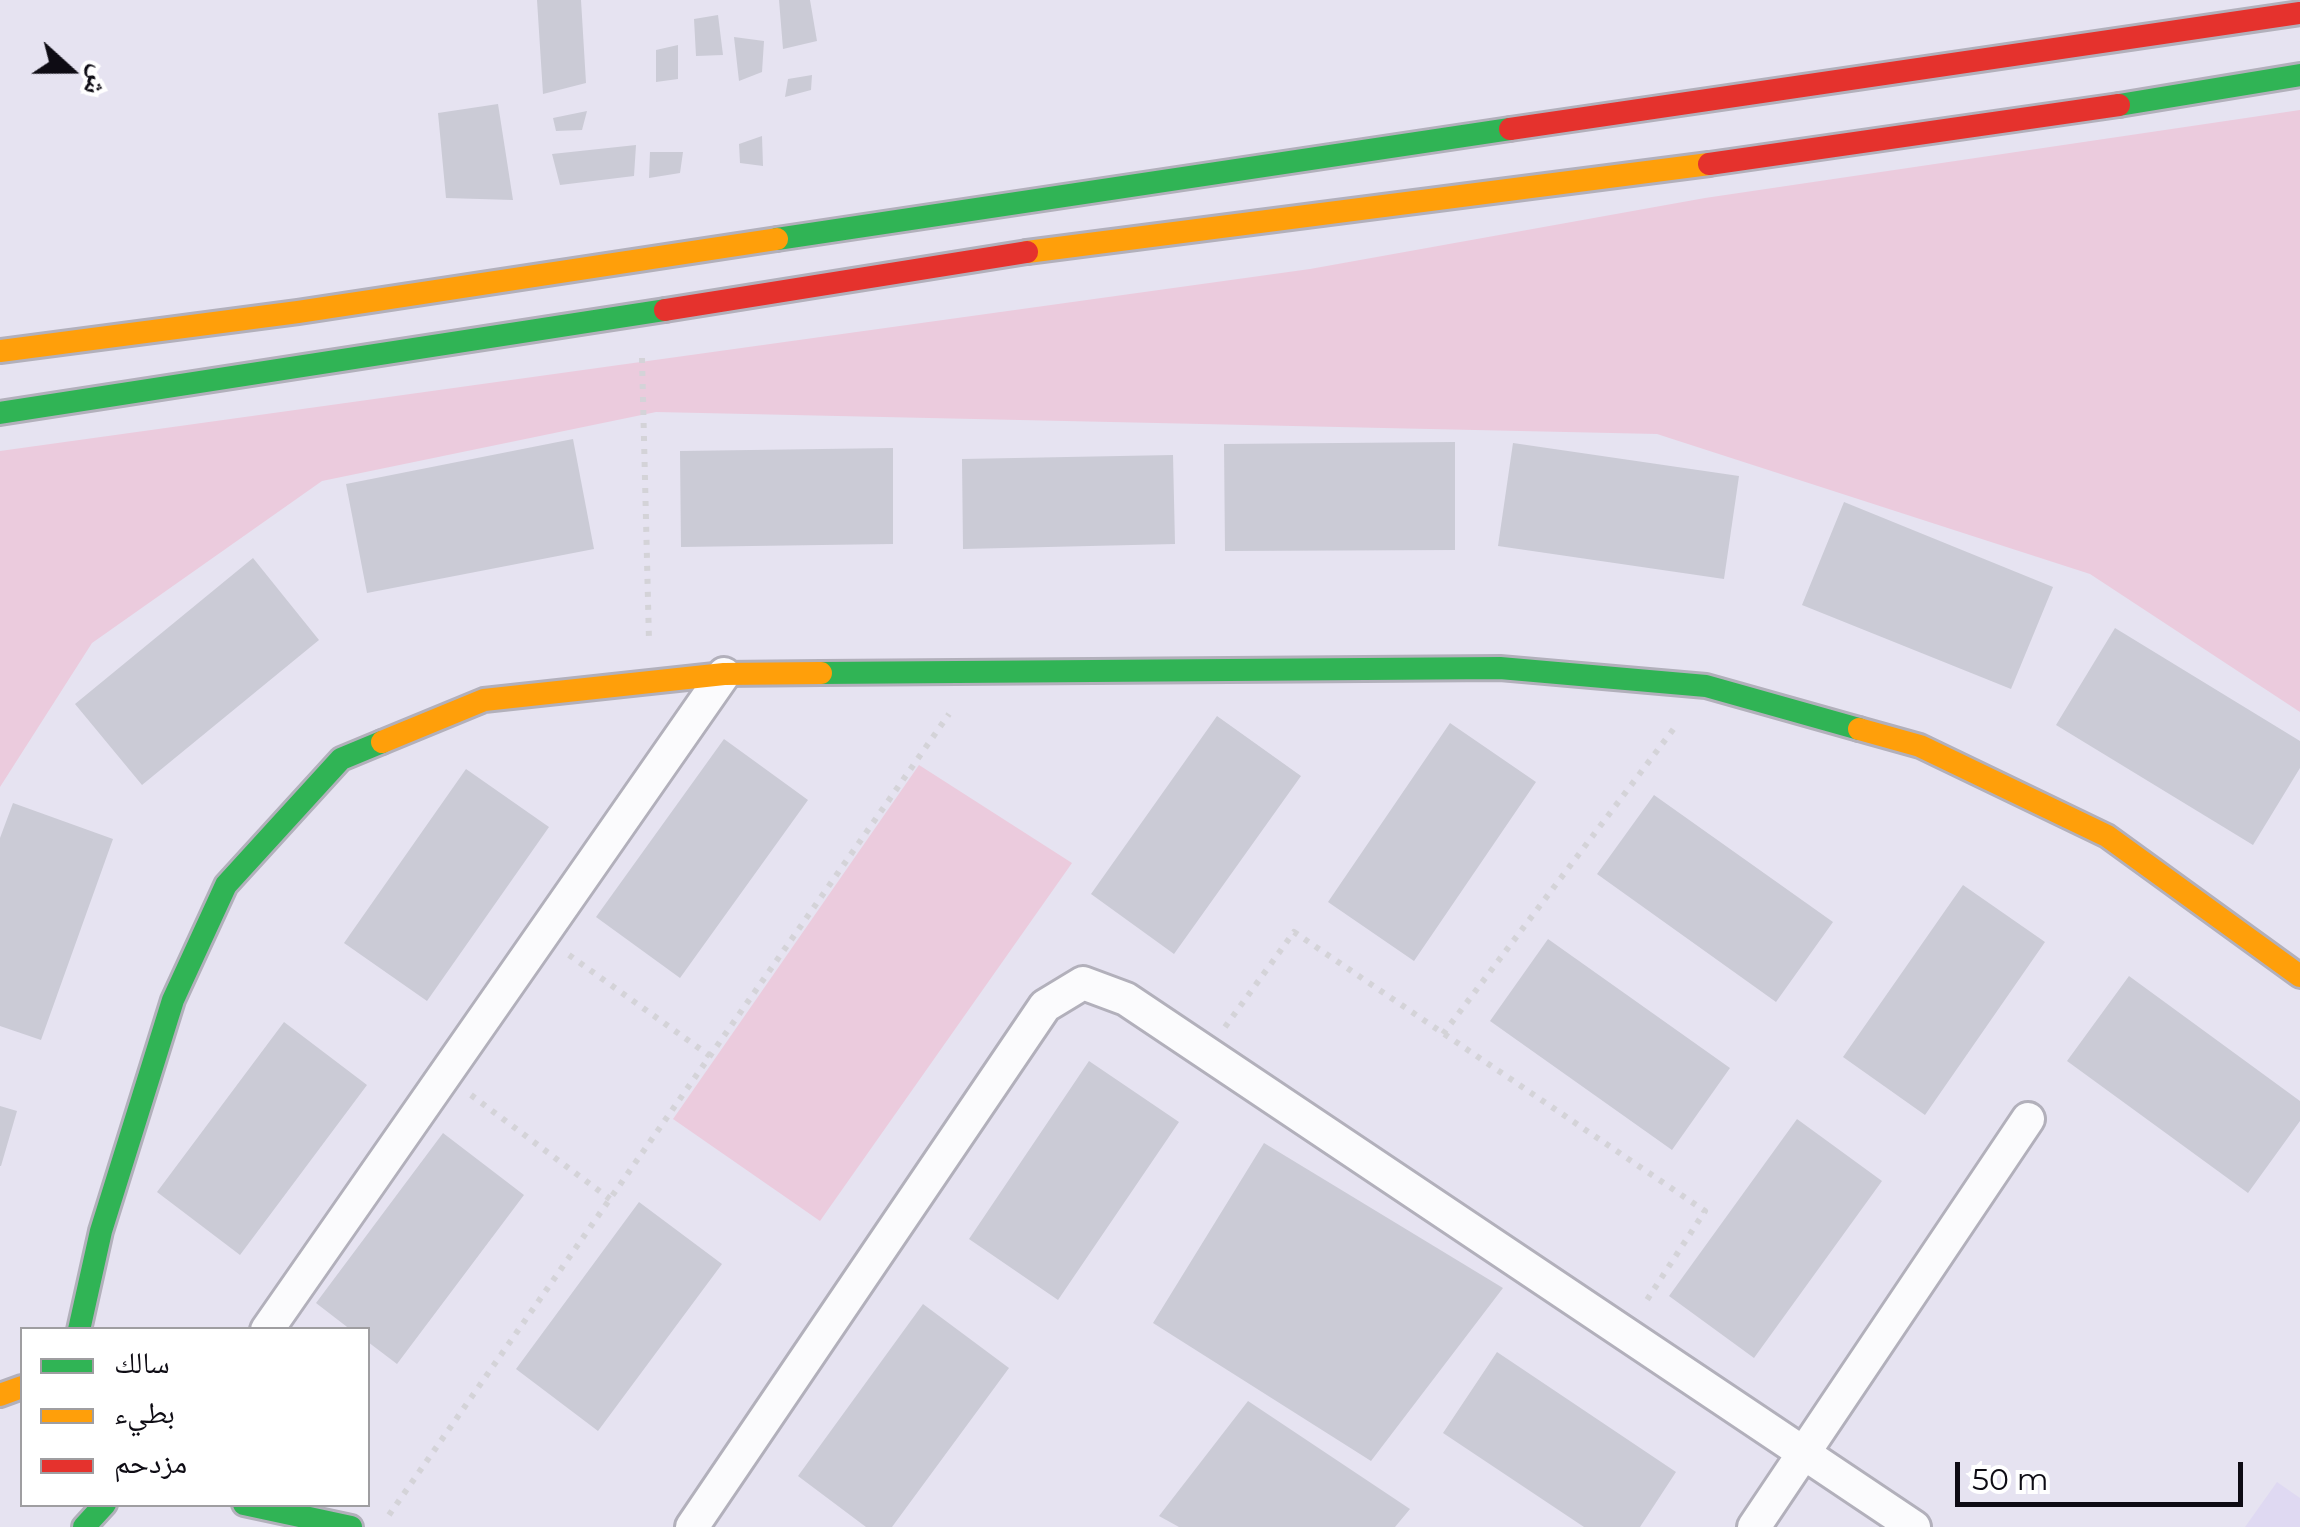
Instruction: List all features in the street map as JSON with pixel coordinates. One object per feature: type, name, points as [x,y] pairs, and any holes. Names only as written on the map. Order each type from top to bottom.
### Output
[{"type":"main road","points":[[0,351],[298,312],[2300,13]]},
{"type":"main road","points":[[0,413],[1057,247],[1484,195],[1949,132],[2300,75]]},
{"type":"main road","points":[[80,1327],[102,1231],[174,1000],[226,885],[342,759],[484,700],[724,674],[1500,668],[1706,686],[1920,746],[2107,836],[2300,976]]},
{"type":"main road","points":[[84,1527],[102,1507]]},
{"type":"main road","points":[[258,1507],[351,1527]]},
{"type":"street","points":[[269,1327],[724,674]]},
{"type":"street","points":[[692,1527],[1046,1006],[1082,982],[1126,999],[1914,1527]]},
{"type":"street","points":[[1754,1527],[2028,1120]]},
{"type":"path","points":[[641,314],[650,682]]},
{"type":"path","points":[[381,1527],[978,672]]},
{"type":"path","points":[[1444,1034],[1706,686]]},
{"type":"path","points":[[1207,1053],[1294,932],[1705,1211],[1626,1332]]},
{"type":"path","points":[[542,935],[710,1056]]},
{"type":"path","points":[[444,1075],[610,1199]]},
{"type":"shaded area","points":[[2300,110],[2300,712],[2090,574],[1657,434],[656,412],[322,481],[92,643],[0,787],[0,451],[1310,269],[1705,198]]},
{"type":"shaded area","points":[[919,765],[1072,863],[820,1221],[673,1119]]},
{"type":"shaded area","points":[[2277,1482],[2300,1498],[2300,1527],[2245,1527]]},
{"type":"building","points":[[537,0],[581,0],[586,83],[543,94]]},
{"type":"building","points":[[779,0],[810,0],[817,41],[783,49]]},
{"type":"building","points":[[718,15],[723,55],[696,56],[694,19]]},
{"type":"building","points":[[734,37],[764,41],[762,72],[739,81]]},
{"type":"building","points":[[678,45],[678,79],[656,82],[656,50]]},
{"type":"building","points":[[812,75],[811,90],[785,97],[788,79]]},
{"type":"building","points":[[498,104],[513,200],[446,198],[438,113]]},
{"type":"building","points":[[587,111],[582,130],[556,131],[553,118]]},
{"type":"building","points":[[762,136],[763,166],[740,163],[739,144]]},
{"type":"building","points":[[636,145],[634,176],[560,185],[552,154]]},
{"type":"building","points":[[650,152],[683,152],[680,173],[649,178]]},
{"type":"building","points":[[573,439],[594,549],[367,593],[346,484]]},
{"type":"building","points":[[1455,442],[1455,550],[1225,551],[1224,444]]},
{"type":"building","points":[[1513,443],[1739,476],[1724,579],[1498,546]]},
{"type":"building","points":[[893,448],[893,544],[681,547],[680,451]]},
{"type":"building","points":[[1173,455],[1175,544],[963,549],[962,459]]},
{"type":"building","points":[[1844,502],[2053,587],[2011,689],[1802,605]]},
{"type":"building","points":[[253,558],[319,640],[142,785],[75,704]]},
{"type":"building","points":[[2115,628],[2300,741],[2300,768],[2253,845],[2056,725]]},
{"type":"building","points":[[1217,716],[1301,776],[1174,954],[1091,894]]},
{"type":"building","points":[[1450,723],[1536,782],[1414,961],[1328,902]]},
{"type":"building","points":[[724,739],[808,800],[680,978],[596,917]]},
{"type":"building","points":[[466,769],[549,827],[427,1001],[344,943]]},
{"type":"building","points":[[1654,795],[1833,922],[1776,1002],[1597,874]]},
{"type":"building","points":[[13,803],[113,839],[41,1040],[0,1026],[0,838]]},
{"type":"building","points":[[1963,885],[2045,942],[1925,1115],[1843,1057]]},
{"type":"building","points":[[1548,939],[1730,1068],[1672,1150],[1490,1021]]},
{"type":"building","points":[[2129,976],[2300,1101],[2300,1121],[2248,1193],[2067,1061]]},
{"type":"building","points":[[284,1022],[367,1085],[240,1255],[157,1192]]},
{"type":"building","points":[[1089,1061],[1179,1122],[1058,1300],[969,1239]]},
{"type":"building","points":[[0,1106],[17,1111],[1,1166],[0,1166]]},
{"type":"building","points":[[1797,1119],[1882,1181],[1754,1358],[1669,1296]]},
{"type":"building","points":[[443,1133],[524,1195],[397,1364],[370,1344],[370,1327],[347,1327],[316,1303]]},
{"type":"building","points":[[1264,1143],[1503,1288],[1371,1461],[1153,1323]]},
{"type":"building","points":[[639,1202],[722,1264],[598,1431],[516,1369]]},
{"type":"building","points":[[923,1304],[1009,1368],[892,1527],[866,1527],[798,1476]]},
{"type":"building","points":[[1497,1352],[1676,1472],[1640,1527],[1584,1527],[1443,1433]]},
{"type":"building","points":[[1248,1401],[1410,1509],[1395,1527],[1179,1527],[1159,1516]]},
{"type":"traffic: fast","points":[[2119,105],[2300,75]]},
{"type":"traffic: fast","points":[[777,239],[1510,129]]},
{"type":"traffic: fast","points":[[0,413],[665,310]]},
{"type":"traffic: fast","points":[[821,673],[1500,668],[1706,686],[1859,729]]},
{"type":"traffic: fast","points":[[80,1327],[101,1231],[173,1000],[226,885],[341,759],[382,742]]},
{"type":"traffic: fast","points":[[84,1527],[102,1507]]},
{"type":"traffic: fast","points":[[258,1507],[351,1527]]},
{"type":"traffic: slow","points":[[1027,252],[1709,164]]},
{"type":"traffic: slow","points":[[0,351],[298,312],[777,239]]},
{"type":"traffic: slow","points":[[382,742],[484,700],[724,674],[821,673]]},
{"type":"traffic: slow","points":[[1859,729],[1920,746],[2107,836],[2300,976]]},
{"type":"traffic: slow","points":[[0,1395],[20,1388]]},
{"type":"traffic: jam","points":[[1510,129],[2300,13]]},
{"type":"traffic: jam","points":[[1709,164],[2119,105]]},
{"type":"traffic: jam","points":[[665,310],[1027,252]]}]
